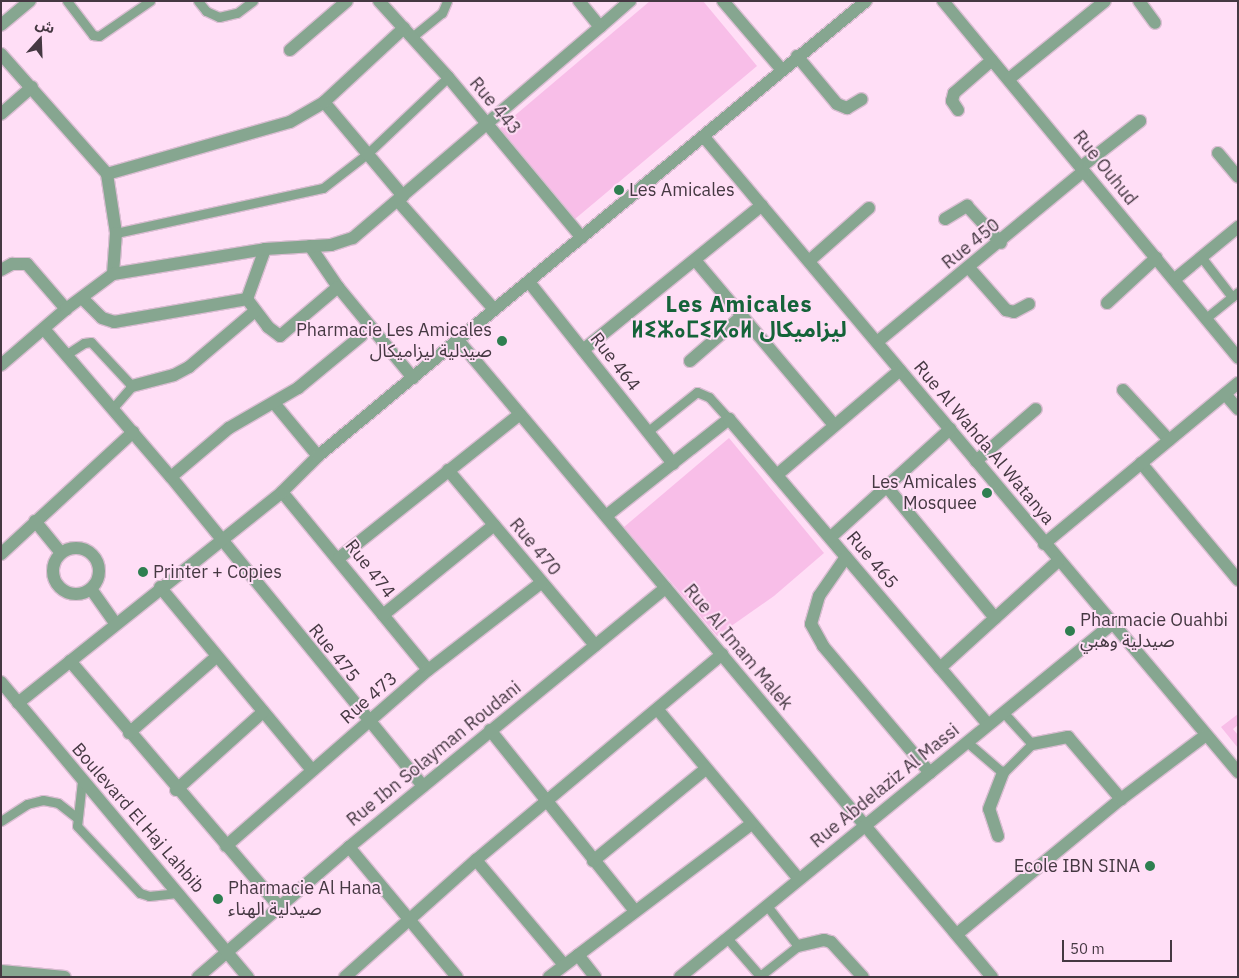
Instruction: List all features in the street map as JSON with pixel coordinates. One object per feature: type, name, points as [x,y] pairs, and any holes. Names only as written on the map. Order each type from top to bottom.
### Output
[{"type":"street","points":[[1,25],[30,1]]},
{"type":"street","points":[[290,50],[347,1]]},
{"type":"street","name":"Rue 443","points":[[378,1],[448,77],[582,238]]},
{"type":"street","points":[[579,1],[600,27]]},
{"type":"street","points":[[1,366],[66,309],[113,274],[265,249],[310,246],[353,238],[630,1]]},
{"type":"street","points":[[723,1],[781,69]]},
{"type":"street","points":[[18,703],[160,587],[282,492],[318,456],[582,238],[781,69],[866,1]]},
{"type":"street","name":"Rue Ouhud","points":[[943,1],[992,60],[1010,78],[1238,358]]},
{"type":"street","points":[[1010,78],[1105,1]]},
{"type":"street","points":[[1139,1],[1156,23]]},
{"type":"street","points":[[107,174],[290,122],[324,102],[408,33]]},
{"type":"street","points":[[1,54],[107,174],[116,233],[113,274]]},
{"type":"street","points":[[797,56],[841,106],[850,107],[862,98]]},
{"type":"street","points":[[958,110],[952,101],[954,93],[992,60]]},
{"type":"street","points":[[1,114],[32,88]]},
{"type":"street","points":[[324,102],[367,154],[400,199],[494,309]]},
{"type":"street","name":"Rue 450","points":[[877,342],[1001,243],[1083,169],[1140,121]]},
{"type":"street","name":"Rue Al Wahda Al Watanya","points":[[704,136],[1044,544],[1238,772]]},
{"type":"street","points":[[1218,153],[1238,177]]},
{"type":"street","points":[[583,350],[762,206]]},
{"type":"street","points":[[945,219],[967,206],[1001,243]]},
{"type":"street","points":[[809,261],[870,208]]},
{"type":"street","points":[[1175,279],[1238,227]]},
{"type":"street","points":[[310,246],[338,287],[413,378]]},
{"type":"street","points":[[247,299],[265,249]]},
{"type":"street","points":[[1107,303],[1156,258]]},
{"type":"street","points":[[695,260],[834,425]]},
{"type":"street","points":[[1,270],[12,264],[26,264],[66,309]]},
{"type":"street","points":[[970,269],[1006,310],[1020,310],[1028,304]]},
{"type":"street","name":"Rue 464","points":[[529,282],[673,464]]},
{"type":"street","points":[[247,299],[255,312],[280,336],[338,287]]},
{"type":"street","points":[[82,298],[102,318],[114,322],[247,299]]},
{"type":"street","points":[[132,386],[174,375],[189,367],[255,312]]},
{"type":"street","points":[[690,361],[742,316]]},
{"type":"street","name":"Rue 475","points":[[44,329],[171,476],[220,540],[423,786]]},
{"type":"street","points":[[171,476],[229,428],[298,388],[361,336]]},
{"type":"street","name":"Rue Al Imam Malek","points":[[458,340],[992,977]]},
{"type":"street","points":[[778,474],[900,370]]},
{"type":"street","points":[[1044,544],[1238,383]]},
{"type":"street","points":[[1123,390],[1169,440]]},
{"type":"street","points":[[1225,394],[1238,409]]},
{"type":"street","points":[[274,402],[318,456]]},
{"type":"street","points":[[976,461],[1036,409]]},
{"type":"street","points":[[339,558],[520,414]]},
{"type":"street","points":[[606,516],[729,419]]},
{"type":"street","name":"Rue 465","points":[[729,419],[778,474],[988,724]]},
{"type":"street","points":[[831,537],[950,429]]},
{"type":"street","points":[[1,554],[133,432]]},
{"type":"street","points":[[1141,464],[1238,579]]},
{"type":"street","name":"Rue 470","points":[[448,470],[595,645]]},
{"type":"street","points":[[887,487],[995,618]]},
{"type":"street","name":"Rue 474","points":[[282,492],[339,558],[428,670]]},
{"type":"street","points":[[35,521],[61,553]]},
{"type":"street","points":[[383,614],[494,525]]},
{"type":"street","points":[[80,547],[96,558],[100,572],[91,589],[79,594],[61,588],[53,570],[61,553],[80,547]]},
{"type":"street","points":[[846,557],[819,596],[811,624],[823,646],[930,773]]},
{"type":"street","points":[[940,668],[1058,560]]},
{"type":"street","name":"Rue 473","points":[[226,846],[428,670],[541,583]]},
{"type":"street","points":[[160,587],[312,770]]},
{"type":"street","name":"Rue Ibn Solayman Roudani","points":[[198,977],[349,847],[666,588]]},
{"type":"street","points":[[91,589],[115,623]]},
{"type":"street","name":"Rue Abdelaziz Al Massi","points":[[680,977],[1112,624]]},
{"type":"street","points":[[354,974],[410,919],[476,860],[547,803],[722,654]]},
{"type":"street","points":[[129,734],[216,656]]},
{"type":"street","points":[[70,661],[176,790],[279,907]]},
{"type":"street","name":"Boulevard El Haj Lahbib","points":[[1,682],[82,782],[179,893],[248,977]]},
{"type":"street","points":[[658,710],[751,824],[799,879]]},
{"type":"street","points":[[176,790],[263,712]]},
{"type":"street","points":[[490,730],[593,861],[636,910]]},
{"type":"street","points":[[957,934],[1121,799],[1206,734]]},
{"type":"street","points":[[1032,744],[1068,738],[1121,799]]},
{"type":"street","points":[[593,861],[706,769]]},
{"type":"street","points":[[998,836],[989,809],[1003,773]]},
{"type":"street","points":[[549,977],[636,910],[692,871],[751,824]]},
{"type":"street","points":[[349,847],[457,977]]},
{"type":"street","points":[[476,860],[564,965]]},
{"type":"street","points":[[798,946],[824,940],[831,942],[863,977]]},
{"type":"street","points":[[578,956],[596,977]]},
{"type":"street","points":[[1,971],[65,977]]},
{"type":"lane","points":[[67,1],[93,35],[99,36],[150,1]]},
{"type":"lane","points":[[198,1],[206,11],[219,17],[237,13],[253,1]]},
{"type":"lane","points":[[408,33],[442,12],[447,1]]},
{"type":"lane","points":[[116,233],[317,190],[367,154],[448,77]]},
{"type":"lane","points":[[1202,258],[1235,294],[1206,318]]},
{"type":"lane","points":[[67,354],[84,343],[91,342],[132,386],[113,408]]},
{"type":"lane","points":[[647,432],[697,392],[709,397],[729,419]]},
{"type":"lane","points":[[967,742],[1003,773],[1032,744],[1003,712]]},
{"type":"lane","points":[[82,782],[76,817],[77,826],[140,893],[149,896],[179,893]]},
{"type":"lane","points":[[1,821],[26,804],[43,800],[58,803],[76,817]]},
{"type":"lane","points":[[727,938],[760,977],[798,946],[768,907]]},
{"type":"shaded area","points":[[650,1],[703,1],[757,66],[575,219],[499,129]]},
{"type":"shaded area","points":[[729,438],[824,553],[774,596],[717,636],[624,527]]},
{"type":"shaded area","points":[[1238,714],[1238,725],[1233,729],[1238,735],[1238,748],[1221,727]]},
{"type":"place","name":"Les Amicales","points":[[619,190]]},
{"type":"place","name":"Pharmacie Les Amicales صيدلية ليزاميكال","points":[[502,341]]},
{"type":"place","name":"Les Amicales Mosquee","points":[[987,493]]},
{"type":"place","name":"Printer + Copies","points":[[143,572]]},
{"type":"place","name":"Pharmacie Ouahbi صيدلية وهبي","points":[[1070,631]]},
{"type":"place","name":"Ecole IBN SINA","points":[[1150,866]]},
{"type":"place","name":"Pharmacie Al Hana صيدلية الهناء","points":[[218,899]]},
{"type":"district","name":"Les Amicales ⵍⵉⵣⴰⵎⵉⴽⴰⵍ ليزاميكال","points":[[739,316]]}]
